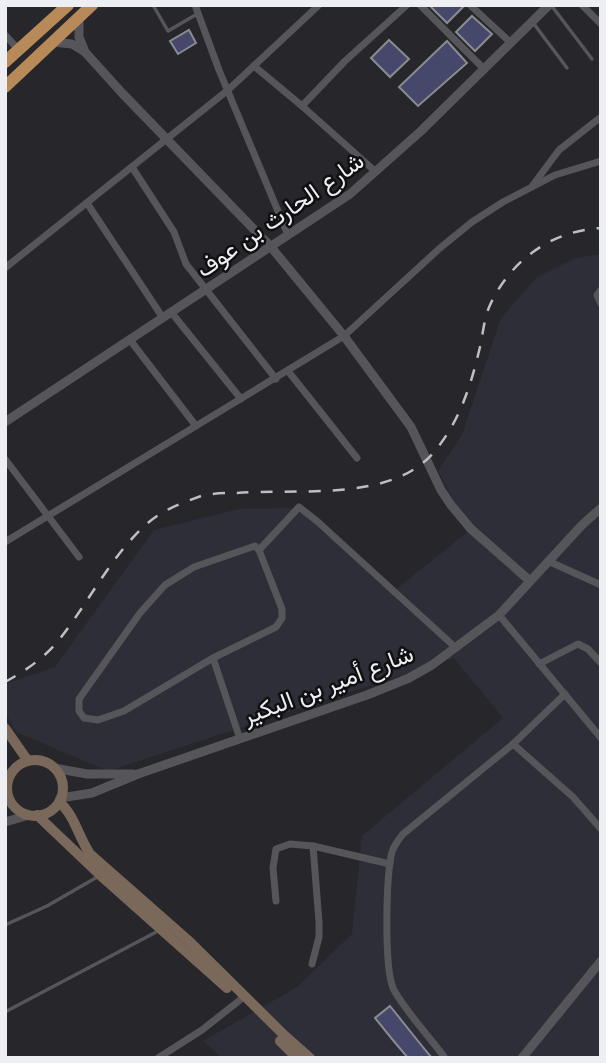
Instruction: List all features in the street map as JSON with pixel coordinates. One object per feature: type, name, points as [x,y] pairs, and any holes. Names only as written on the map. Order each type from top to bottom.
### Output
[{"type":"highway","points":[[5,87],[92,5]]},
{"type":"highway","points":[[5,62],[62,7]]},
{"type":"highway","points":[[5,99],[33,62]]},
{"type":"main road","points":[[5,729],[28,761]]},
{"type":"main road","points":[[7,785],[20,764],[28,761],[37,760],[54,768],[62,785],[60,800],[46,813],[33,815]]},
{"type":"main road","points":[[5,761],[7,785],[13,805],[20,811],[33,815],[162,929],[240,1000],[298,1058]]},
{"type":"main road","points":[[60,800],[68,811],[82,844],[90,854],[190,942],[310,1058]]},
{"type":"street","points":[[5,268],[228,90],[319,5]]},
{"type":"street","points":[[302,106],[345,61],[407,5]]},
{"type":"street","points":[[421,5],[484,69]]},
{"type":"street","points":[[470,5],[511,43]]},
{"type":"street","name":"شارع الحارث بن عوف","points":[[6,421],[350,194],[550,5]]},
{"type":"street","points":[[582,5],[601,24]]},
{"type":"street","points":[[197,9],[288,235]]},
{"type":"street","points":[[79,17],[79,37],[85,52]]},
{"type":"street","points":[[5,35],[19,50]]},
{"type":"street","points":[[53,42],[72,44],[85,52],[271,247],[344,336],[411,427],[440,490],[450,505],[471,528],[530,581]]},
{"type":"street","points":[[254,66],[376,172]]},
{"type":"street","points":[[531,187],[559,150],[601,117]]},
{"type":"street","points":[[5,542],[344,336],[472,222],[555,175],[601,161]]},
{"type":"street","points":[[132,167],[174,232],[186,264],[276,379]]},
{"type":"street","points":[[87,203],[167,315],[242,400]]},
{"type":"street","points":[[601,290],[597,295],[601,304]]},
{"type":"street","points":[[130,340],[196,426]]},
{"type":"street","points":[[288,371],[357,458]]},
{"type":"street","points":[[5,458],[79,557]]},
{"type":"street","points":[[259,550],[299,507],[456,648]]},
{"type":"street","name":"شارع أمير بن البكير","points":[[60,800],[92,793],[138,774],[409,678],[456,648],[499,615],[601,508]]},
{"type":"street","points":[[255,546],[259,550],[282,609],[282,618],[276,626],[213,658],[108,718],[91,720],[84,718],[79,711],[79,699],[84,691],[140,613],[165,585],[194,567],[255,546]]},
{"type":"street","points":[[548,561],[601,585]]},
{"type":"street","points":[[499,615],[601,738]]},
{"type":"street","points":[[539,664],[578,644],[589,649],[601,663]]},
{"type":"street","points":[[213,658],[240,739]]},
{"type":"street","points":[[445,1058],[397,994],[392,982],[387,928],[393,848],[403,834],[513,744],[565,694]]},
{"type":"street","points":[[513,744],[573,797],[601,830]]},
{"type":"street","name":"شارع أمير بن البكير","points":[[54,768],[87,774],[138,774]]},
{"type":"street","points":[[5,822],[33,815]]},
{"type":"street","points":[[276,901],[272,868],[276,849],[290,844],[313,846],[390,864]]},
{"type":"street","points":[[312,964],[319,937],[313,846]]},
{"type":"street","points":[[522,1058],[601,961]]},
{"type":"street","points":[[158,1058],[202,1030],[240,1000]]},
{"type":"lane","points":[[153,5],[168,31],[197,9]]},
{"type":"lane","points":[[550,5],[592,59]]},
{"type":"lane","points":[[533,22],[567,68]]},
{"type":"lane","points":[[5,925],[47,906],[100,875]]},
{"type":"lane","points":[[5,1012],[162,929]]},
{"type":"shaded area","points":[[601,254],[601,1058],[222,1058],[203,1041],[297,987],[352,934],[362,836],[503,718],[454,658],[108,771],[16,732],[5,712],[5,684],[55,667],[154,530],[239,509],[295,508],[395,590],[470,530],[438,471],[462,435],[501,318],[537,277],[576,258]]},
{"type":"building","points":[[429,5],[464,5],[464,6],[447,23]]},
{"type":"building","points":[[472,16],[492,34],[475,51],[456,32]]},
{"type":"building","points":[[189,30],[196,43],[178,54],[170,41]]},
{"type":"building","points":[[389,40],[409,59],[390,77],[371,58]]},
{"type":"building","points":[[447,41],[467,63],[418,106],[399,87]]},
{"type":"building","points":[[390,1006],[432,1058],[408,1058],[375,1018]]},
{"type":"railway","points":[[5,682],[50,650],[120,552],[147,523],[166,510],[210,494],[342,490],[369,486],[394,479],[416,468],[434,452],[458,415],[473,375],[488,310],[509,274],[549,242],[583,230],[601,228]]}]
